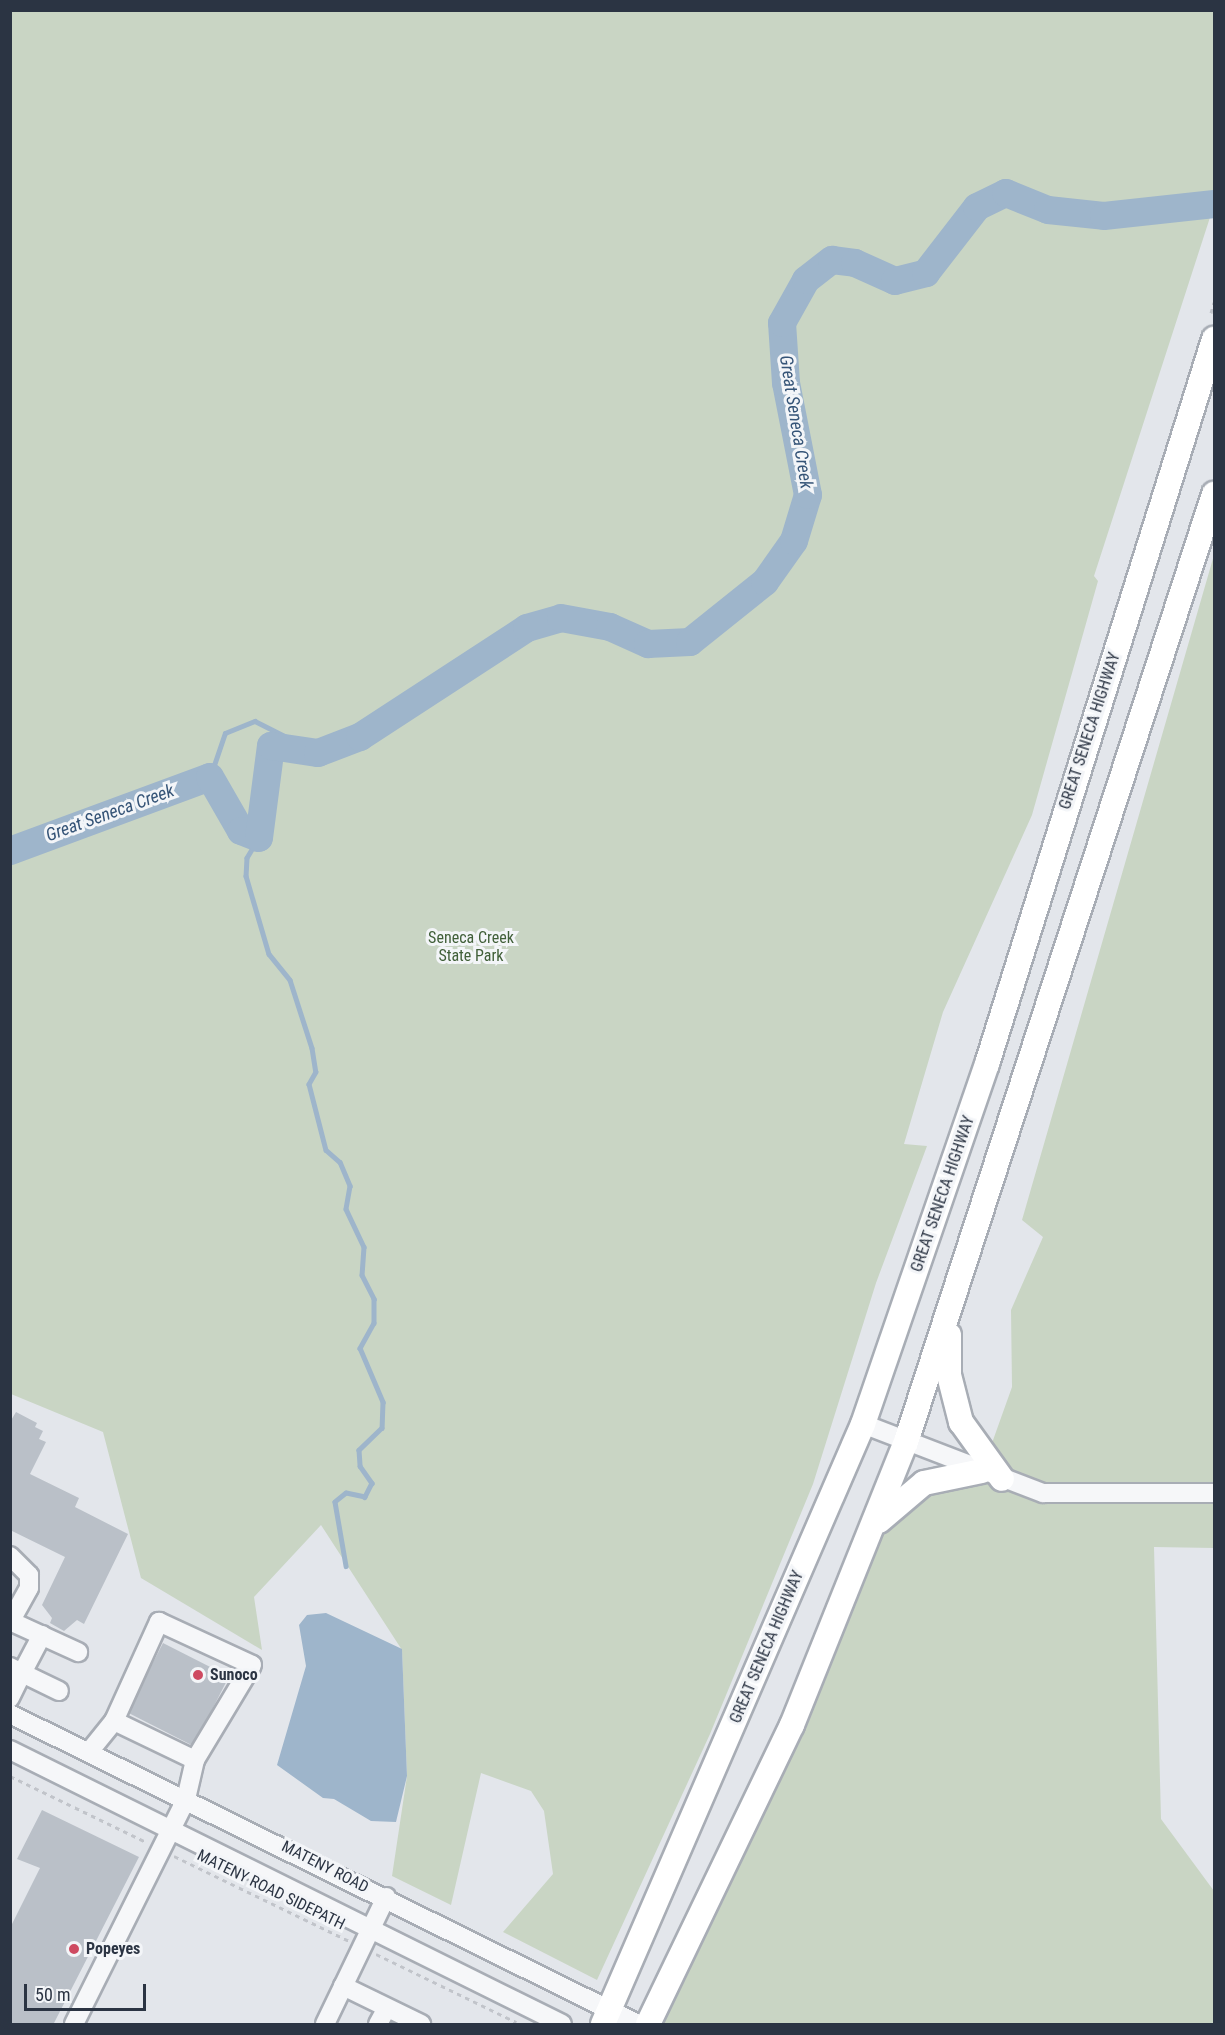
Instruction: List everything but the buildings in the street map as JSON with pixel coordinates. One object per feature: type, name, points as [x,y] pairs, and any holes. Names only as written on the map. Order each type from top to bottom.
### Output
[{"type":"main road","name":"GREAT SENECA HIGHWAY","points":[[607,2017],[863,1424],[987,1064],[1215,339]]},
{"type":"main road","points":[[648,2025],[792,1725],[906,1442],[1215,494]]},
{"type":"main road","points":[[872,1530],[924,1483],[992,1475],[969,1440],[954,1401],[949,1314]]},
{"type":"street","points":[[863,1424],[992,1475],[1067,1495],[1215,1493]]},
{"type":"street","points":[[10,1556],[29,1575],[29,1588],[11,1621],[78,1652]]},
{"type":"street","points":[[74,2025],[186,1799],[195,1760],[252,1665],[159,1622],[114,1721],[89,1752]]},
{"type":"street","points":[[10,1698],[16,1670],[42,1635]]},
{"type":"street","points":[[16,1670],[60,1691]]},
{"type":"street","name":"MATENY ROAD","points":[[10,1714],[386,1897],[607,2017],[638,2025]]},
{"type":"street","points":[[114,1721],[195,1760]]},
{"type":"street","points":[[10,1750],[562,2025]]},
{"type":"street","points":[[325,2025],[386,1897]]},
{"type":"street","points":[[344,1986],[421,2025]]},
{"type":"street","points":[[378,2025],[387,2008]]},
{"type":"path","points":[[1211,313],[1215,302]]},
{"type":"path","name":"MATENY ROAD SIDEPATH","points":[[10,1776],[521,2025]]},
{"type":"green space","name":"Seneca Creek State Park","points":[[10,11],[1214,11],[1214,205],[1094,576],[1098,581],[1032,815],[943,1012],[904,1144],[927,1146],[876,1283],[813,1484],[710,1734],[597,1980],[503,1932],[553,1874],[544,1811],[531,1791],[481,1773],[451,1905],[392,1876],[407,1776],[402,1650],[321,1525],[254,1597],[262,1650],[141,1578],[103,1432],[11,1394]]},
{"type":"green space","points":[[1214,555],[1214,1548],[1154,1547],[1161,1819],[1214,1891],[1214,2024],[645,2024],[872,1530],[909,1493],[982,1471],[1012,1387],[1011,1310],[1043,1237],[1022,1220]]},
{"type":"water","points":[[326,1613],[402,1649],[407,1776],[396,1822],[371,1821],[334,1799],[323,1798],[277,1765],[306,1666],[299,1625],[307,1615]]},
{"type":"waterway","name":"Great Seneca Creek","points":[[10,851],[210,777],[241,831],[259,838],[271,746],[318,753],[360,737],[527,628],[561,618],[610,627],[648,644],[690,642],[765,582],[794,541],[808,495],[786,383],[782,323],[806,280],[832,260],[855,263],[895,281],[926,273],[977,207],[1006,193],[1048,210],[1104,216],[1214,204]]},
{"type":"waterway","name":"Great Seneca Creek","points":[[210,777],[225,733],[255,721],[318,753]]},
{"type":"waterway","points":[[259,838],[247,858],[246,876],[269,954],[290,980],[312,1048],[316,1072],[309,1084],[326,1150],[340,1162],[350,1186],[346,1209],[364,1247],[362,1275],[374,1299],[374,1323],[360,1348],[383,1402],[382,1428],[359,1450],[360,1466],[372,1483],[365,1497],[346,1493],[335,1502],[346,1566]]},
{"type":"place","name":"Sunoco","points":[[198,1675]]},
{"type":"place","name":"Popeyes","points":[[74,1949]]}]
